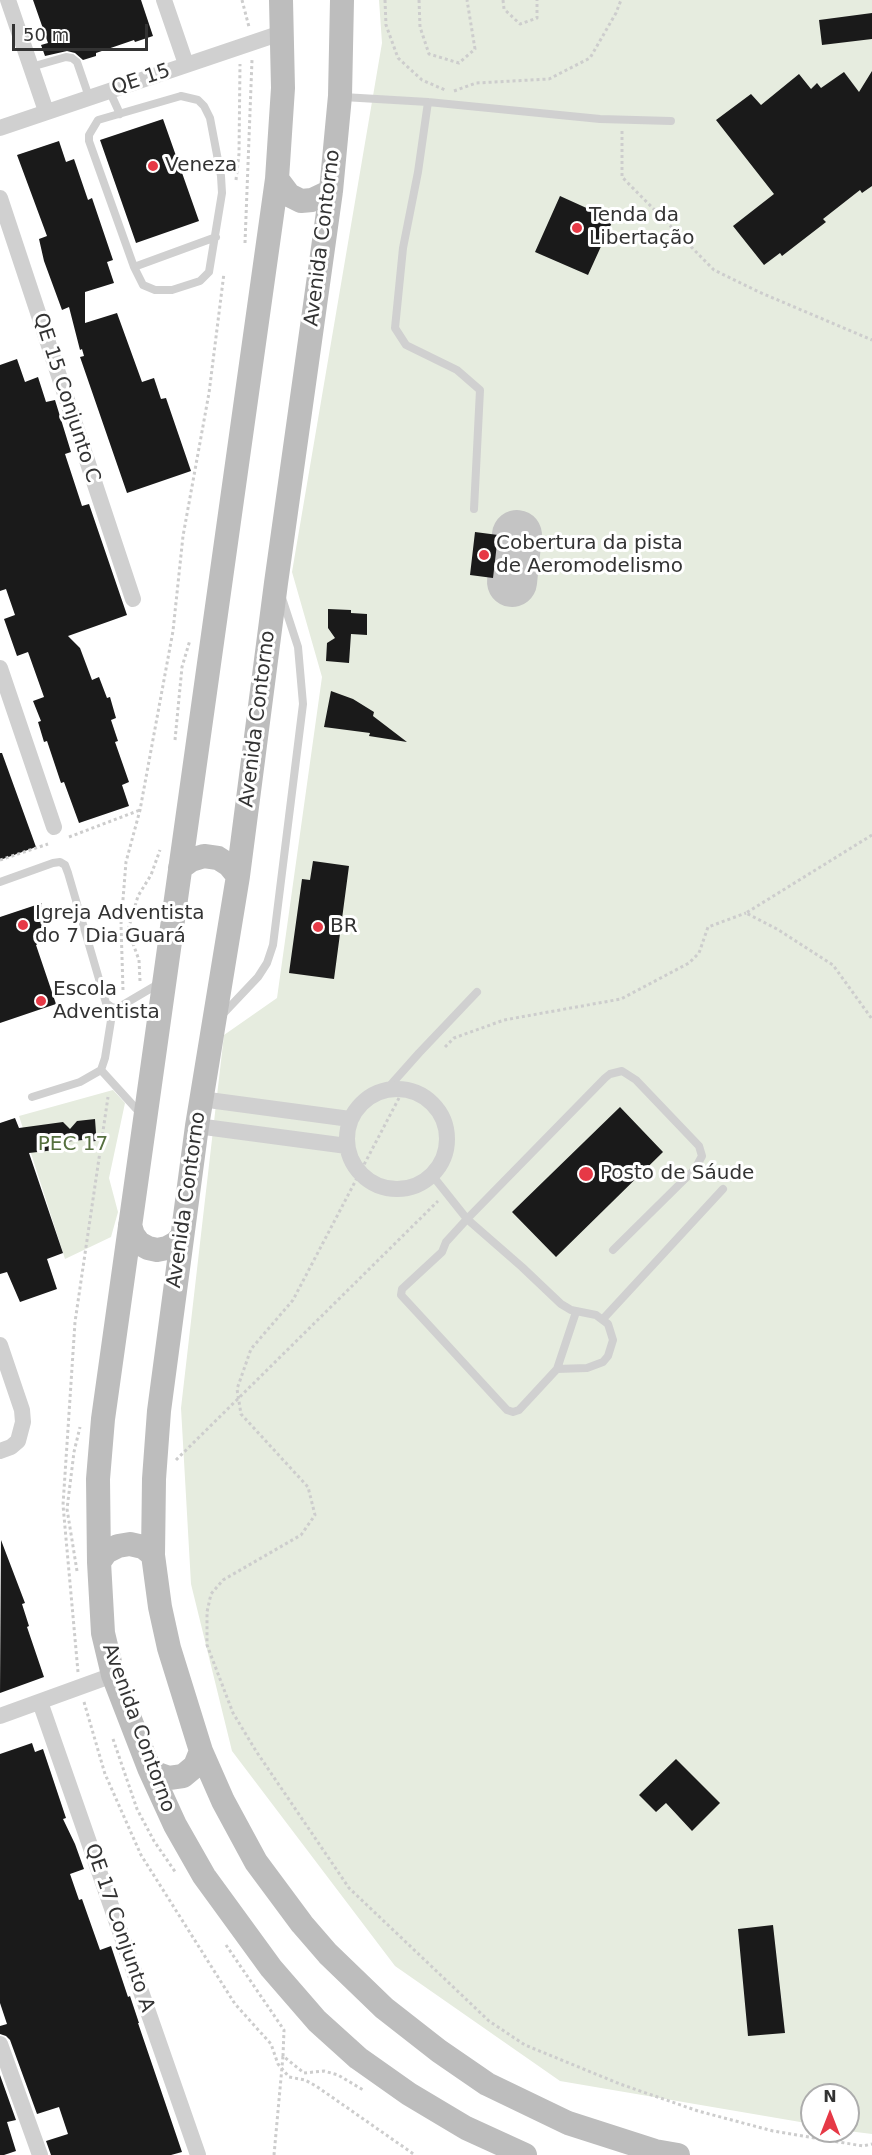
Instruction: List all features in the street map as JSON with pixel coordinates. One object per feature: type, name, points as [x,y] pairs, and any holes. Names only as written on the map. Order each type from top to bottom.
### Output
[{"type":"main road","name":"Avenida Contorno","points":[[281,0],[283,88],[277,179],[103,1419],[98,1479],[103,1633],[113,1675],[149,1768],[175,1825],[204,1876],[271,1968],[317,2021],[358,2058],[409,2094],[466,2128],[525,2155]]},
{"type":"main road","name":"Avenida Contorno","points":[[342,0],[340,96],[331,191],[238,876],[197,1126],[159,1411],[154,1479],[153,1555],[160,1607],[169,1648],[201,1751],[223,1801],[256,1862],[328,1954],[384,2008],[438,2051],[487,2084],[568,2123],[655,2151],[678,2155]]},
{"type":"main road","points":[[277,179],[289,195],[301,201],[312,200],[331,191]]},
{"type":"main road","points":[[180,868],[191,860],[204,856],[218,858],[229,865],[238,876]]},
{"type":"main road","points":[[130,1225],[139,1243],[157,1250],[176,1244],[182,1236]]},
{"type":"main road","points":[[99,1562],[106,1552],[118,1546],[130,1544],[142,1547],[153,1555]]},
{"type":"main road","points":[[149,1768],[169,1778],[183,1776],[195,1766],[201,1751]]},
{"type":"street","points":[[8,0],[46,111]]},
{"type":"street","points":[[164,0],[186,64]]},
{"type":"street","name":"QE 15","points":[[0,128],[281,33]]},
{"type":"street","name":"QE 15 Conjunto C","points":[[0,198],[133,599]]},
{"type":"street","points":[[0,668],[54,827]]},
{"type":"street","points":[[395,1089],[419,1093],[432,1102],[442,1115],[447,1131],[447,1147],[432,1175],[418,1184],[403,1188],[387,1188],[372,1182],[359,1172],[346,1146],[350,1119],[359,1105],[372,1095],[395,1089]]},
{"type":"street","points":[[201,1099],[350,1119]]},
{"type":"street","points":[[197,1126],[346,1146]]},
{"type":"street","points":[[0,1345],[23,1422],[18,1441],[11,1447],[0,1451]]},
{"type":"street","points":[[0,1716],[113,1675]]},
{"type":"street","name":"QE 17 Conjunto A","points":[[40,1702],[198,2155]]},
{"type":"street","points":[[0,2044],[40,2155]]},
{"type":"lane","points":[[31,67],[66,57],[72,58],[77,62],[89,97]]},
{"type":"lane","points":[[109,90],[120,114]]},
{"type":"lane","points":[[181,96],[198,100],[210,118],[221,176],[222,193],[216,237],[210,272],[200,280],[172,290],[155,290],[143,285],[134,267],[89,141],[89,135],[98,120],[181,96]]},
{"type":"lane","points":[[340,96],[622,120],[671,121]]},
{"type":"lane","points":[[428,102],[418,172],[403,248],[395,328],[406,345],[457,370],[480,390],[474,509]]},
{"type":"lane","points":[[134,267],[216,237]]},
{"type":"lane","points":[[213,1024],[258,977],[267,963],[273,945],[303,704],[298,647],[276,583]]},
{"type":"lane","points":[[0,882],[53,862],[60,862],[64,865],[106,1003],[113,1008],[121,1006],[163,981]]},
{"type":"lane","points":[[395,1089],[419,1053],[477,992]]},
{"type":"lane","points":[[32,1097],[80,1082],[101,1070],[113,1008]]},
{"type":"lane","points":[[101,1070],[145,1118]]},
{"type":"lane","points":[[576,1312],[557,1369],[519,1410],[513,1412],[507,1410],[401,1294],[402,1289],[442,1252],[446,1242],[467,1219],[610,1074],[622,1071],[636,1080],[683,1129],[699,1146],[702,1156],[696,1170],[613,1250]]},
{"type":"lane","points":[[432,1175],[467,1219],[561,1304],[576,1312],[596,1315],[609,1324],[613,1340],[609,1356],[597,1366],[576,1370],[557,1369]]},
{"type":"lane","points":[[603,1319],[723,1189]]},
{"type":"path","points":[[385,0],[386,25],[398,57],[422,80],[451,92],[476,83],[549,79],[590,58],[621,0]]},
{"type":"path","points":[[419,0],[420,27],[429,54],[459,63],[475,49],[467,0]]},
{"type":"path","points":[[503,0],[504,9],[520,24],[537,18],[537,0]]},
{"type":"path","points":[[622,120],[622,177],[714,270],[759,292],[872,340]]},
{"type":"path","points":[[437,1055],[454,1038],[504,1020],[621,999],[689,963],[699,953],[708,927],[746,913],[872,835]]},
{"type":"path","points":[[746,913],[777,929],[833,965],[872,1018]]},
{"type":"path","points":[[395,1089],[372,1151],[293,1300],[251,1349],[237,1389],[241,1414],[308,1487],[315,1515],[301,1535],[223,1580],[211,1594],[207,1612],[207,1645],[233,1713],[256,1751],[349,1888],[489,2021],[525,2045],[620,2084],[698,2111],[774,2131],[862,2146],[872,2144]]},
{"type":"path","points":[[154,1479],[168,1470],[446,1194]]},
{"type":"path","points":[[274,2155],[283,2056]]},
{"type":"green space","points":[[379,0],[872,0],[872,2134],[860,2132],[860,2083],[800,2083],[800,2122],[560,2081],[395,1966],[232,1751],[191,1584],[181,1408],[224,1035],[277,998],[322,677],[292,572],[382,43]]},
{"type":"green space","name":"PEC 17","points":[[113,1090],[125,1103],[109,1178],[118,1212],[111,1237],[65,1259],[19,1116]]},
{"type":"building","points":[[33,0],[141,0],[153,36],[96,53],[96,56],[83,60],[75,53],[67,51],[45,56],[41,45],[48,43]]},
{"type":"building","points":[[872,13],[872,39],[822,45],[819,20]]},
{"type":"building","points":[[872,71],[872,186],[862,193],[860,190],[823,219],[826,222],[782,256],[780,253],[764,265],[733,226],[774,194],[716,120],[751,94],[761,105],[799,74],[811,89],[817,83],[821,88],[844,72],[859,92]]},
{"type":"building","points":[[163,119],[199,221],[136,243],[100,140]]},
{"type":"building","points":[[59,141],[66,162],[74,159],[88,200],[92,198],[113,260],[107,262],[114,283],[85,292],[85,323],[117,313],[142,382],[154,378],[161,399],[166,398],[191,471],[127,493],[80,357],[84,356],[82,349],[80,350],[69,307],[62,310],[44,261],[39,239],[47,236],[17,155]]},
{"type":"building","name":"Tenda da Libertação","points":[[560,196],[613,220],[588,275],[535,252]]},
{"type":"building","points":[[17,359],[25,382],[38,377],[46,402],[55,400],[71,452],[65,454],[82,506],[89,504],[127,615],[68,636],[80,648],[92,680],[99,677],[107,698],[110,697],[116,718],[111,720],[118,741],[115,742],[129,782],[122,785],[129,806],[79,823],[64,782],[61,783],[47,741],[44,742],[38,722],[41,721],[33,701],[44,697],[28,652],[17,656],[4,619],[15,615],[6,589],[0,591],[0,365]]},
{"type":"building","name":"Cobertura da pista de Aeromodelismo","points":[[475,532],[498,535],[493,578],[470,575]]},
{"type":"building","points":[[328,609],[351,610],[351,613],[367,614],[367,635],[351,634],[349,663],[326,661],[327,643],[335,638],[328,628]]},
{"type":"building","points":[[331,691],[353,699],[374,712],[373,716],[407,742],[369,736],[370,733],[324,727]]},
{"type":"building","points":[[0,753],[2,753],[36,847],[0,860]]},
{"type":"building","name":"BR","points":[[313,861],[349,866],[334,979],[289,973],[302,879],[310,880]]},
{"type":"building","points":[[42,903],[42,915],[49,932],[46,938],[36,945],[56,1004],[0,1023],[0,917]]},
{"type":"building","name":"Posto de Sáude","points":[[620,1107],[663,1152],[556,1257],[512,1212]]},
{"type":"building","points":[[15,1118],[19,1128],[63,1122],[70,1129],[77,1121],[95,1119],[96,1133],[96,1141],[63,1142],[64,1149],[29,1153],[63,1253],[47,1259],[57,1289],[20,1302],[7,1272],[0,1274],[0,1123]]},
{"type":"building","points":[[1,1540],[25,1603],[22,1604],[29,1626],[27,1627],[44,1677],[0,1693]]},
{"type":"building","points":[[32,1743],[35,1752],[43,1749],[66,1818],[63,1819],[84,1869],[70,1874],[79,1900],[82,1899],[100,1950],[111,1946],[182,2152],[171,2155],[51,2155],[46,2141],[68,2134],[59,2107],[37,2114],[10,2040],[0,2034],[0,2026],[7,2024],[0,2003],[0,1754]]},
{"type":"building","points":[[676,1759],[720,1803],[692,1831],[666,1803],[656,1812],[639,1795]]},
{"type":"building","points":[[773,1925],[785,2033],[748,2036],[738,1929]]},
{"type":"building","points":[[0,2075],[16,2120],[7,2122],[16,2151],[4,2155],[0,2155]]},
{"type":"taxiway","points":[[512,582],[517,535]]},
{"type":"place","name":"Veneza","points":[[153,166]]},
{"type":"place","name":"Tenda da Libertação","points":[[577,228]]},
{"type":"place","name":"Cobertura da pista de Aeromodelismo","points":[[484,555]]},
{"type":"place","name":"Igreja Adventista do 7 Dia Guará","points":[[23,925]]},
{"type":"place","name":"BR","points":[[318,927]]},
{"type":"place","name":"Escola Adventista","points":[[41,1001]]},
{"type":"place","name":"Posto de Sáude","points":[[586,1174]]}]
